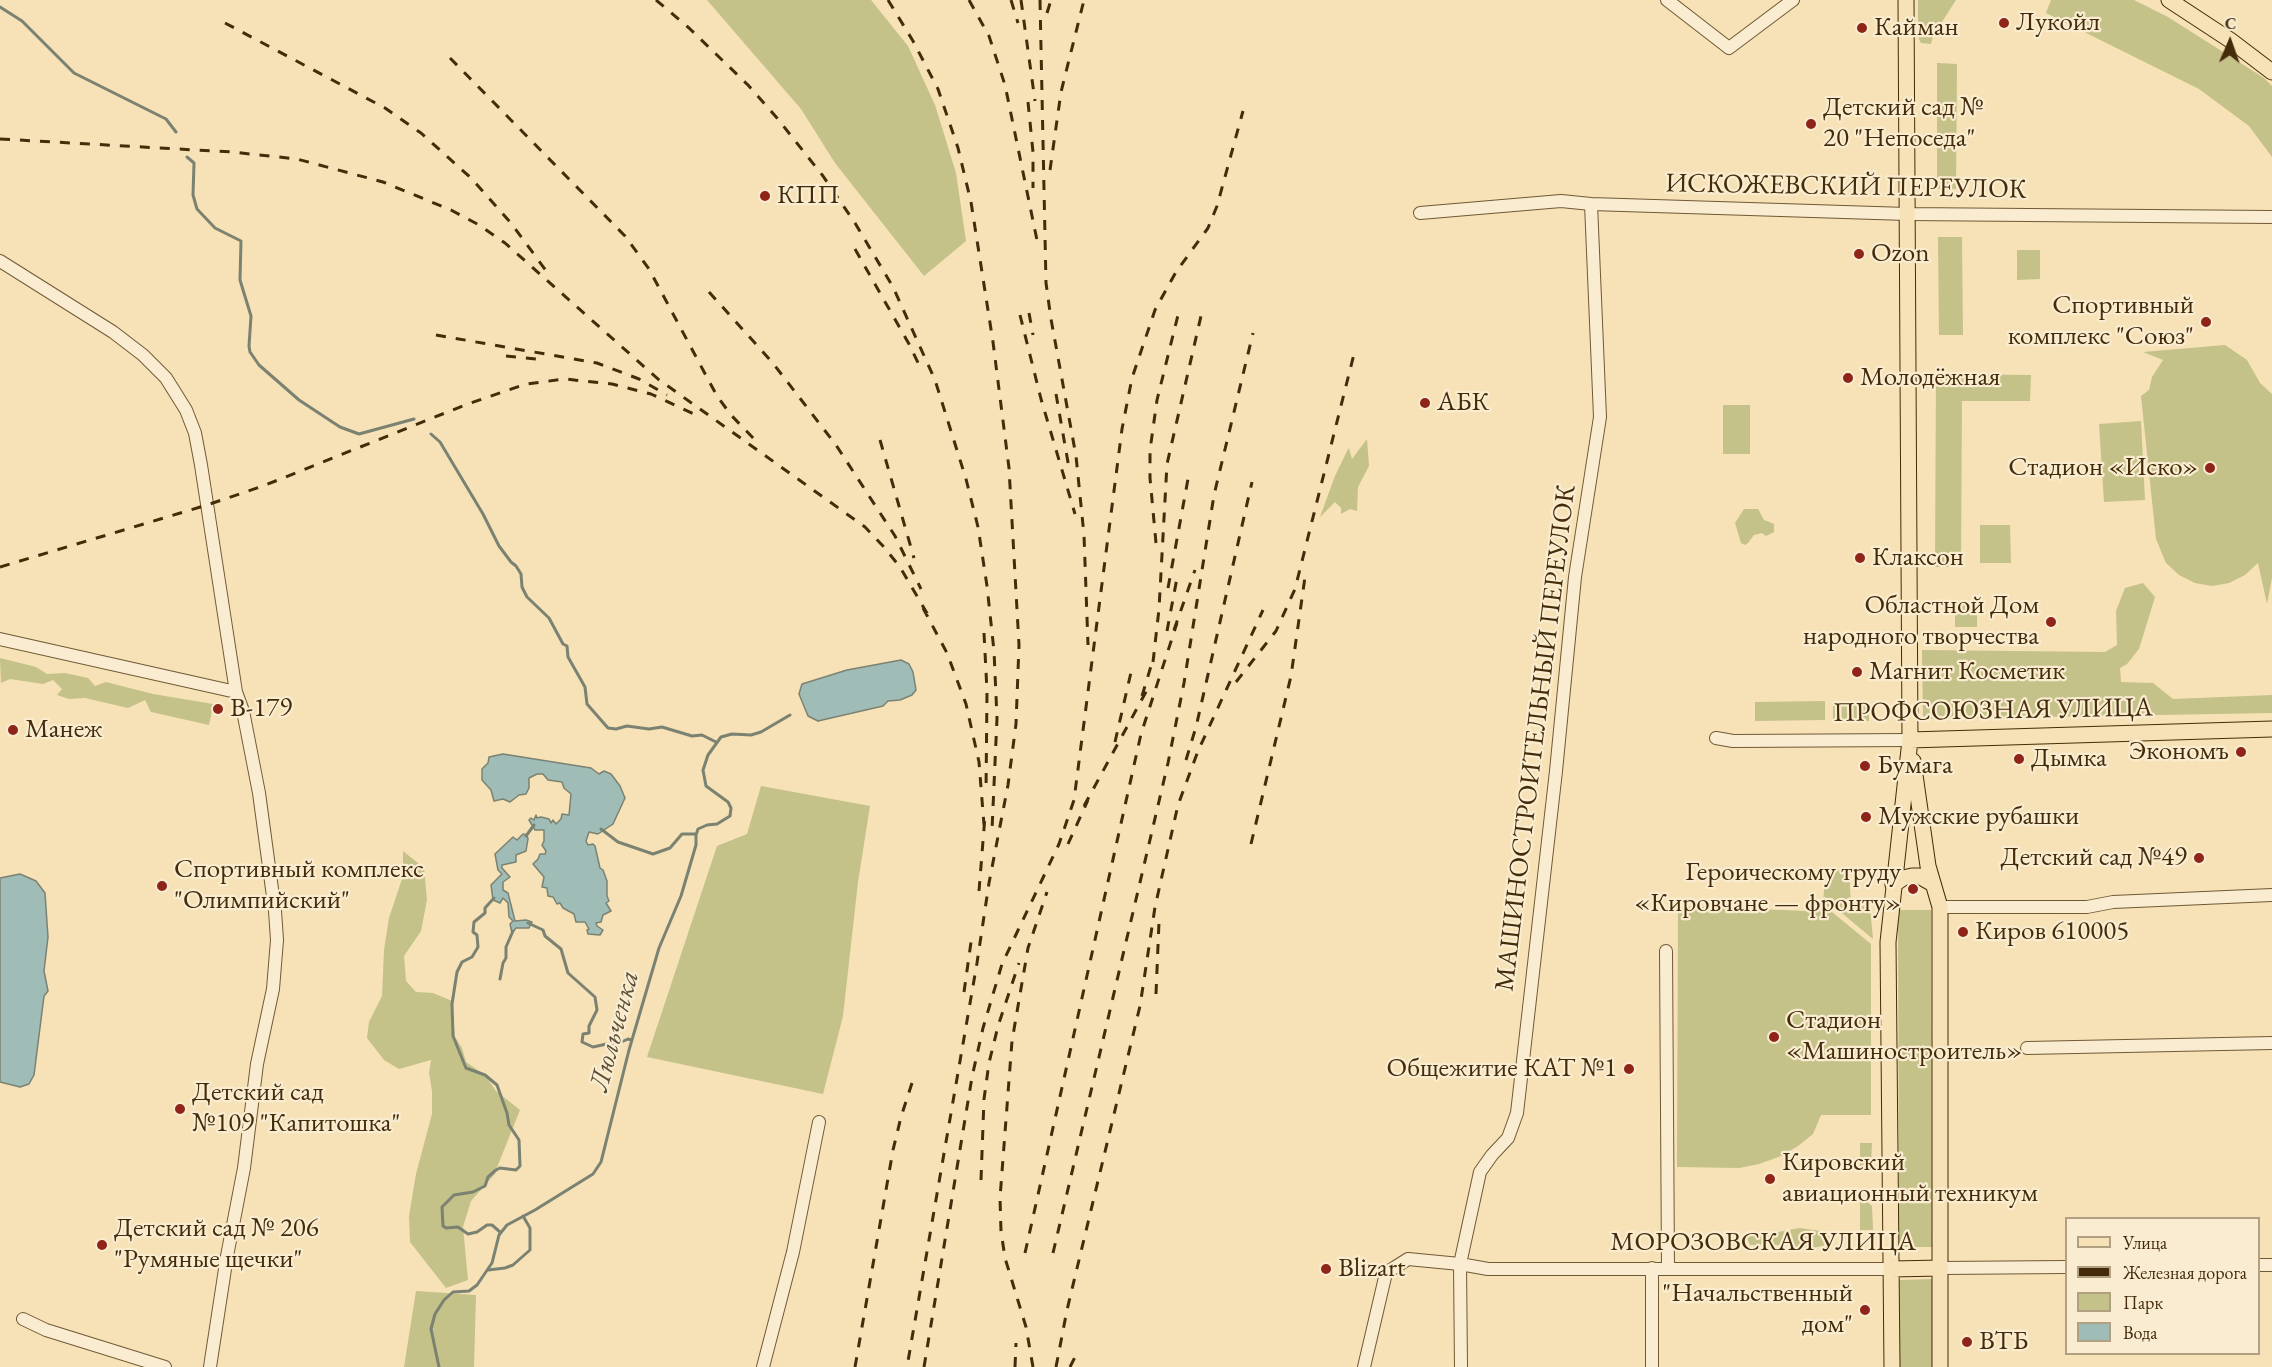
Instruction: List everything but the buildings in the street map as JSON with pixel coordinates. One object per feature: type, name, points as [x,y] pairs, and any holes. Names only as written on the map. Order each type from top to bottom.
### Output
[{"type":"main road","points":[[1892,1367],[1888,942],[1910,740],[1911,536],[1906,0]]},
{"type":"main road","points":[[2169,0],[2184,5],[2272,72]]},
{"type":"main road","name":"ПРОФСОЮЗНАЯ УЛИЦА","points":[[1910,740],[2272,729]]},
{"type":"main road","points":[[1910,740],[1928,866],[1940,907],[1940,1367]]},
{"type":"main road","points":[[1893,885],[1903,878],[1912,876],[1919,876],[1933,884]]},
{"type":"main road","name":"МОРОЗОВСКАЯ УЛИЦА","points":[[1892,1269],[1941,1268]]},
{"type":"street","points":[[1667,0],[1729,48],[1793,0]]},
{"type":"street","name":"ИСКОЖЕВСКИЙ ПЕРЕУЛОК","points":[[1420,213],[1561,201],[1591,204],[1907,214],[2272,217]]},
{"type":"street","name":"МАШИНОСТРОИТЕЛЬНЫЙ ПЕРЕУЛОК","points":[[1461,1367],[1460,1264],[1480,1172],[1508,1138],[1517,1113],[1556,771],[1575,577],[1600,417],[1591,204]]},
{"type":"street","points":[[0,261],[90,316],[143,355],[166,378],[179,396],[195,433],[236,693],[243,711],[259,793],[277,940],[273,989],[257,1064],[244,1168],[226,1256],[210,1367]]},
{"type":"street","points":[[0,639],[236,693]]},
{"type":"street","name":"ПРОФСОЮЗНАЯ УЛИЦА","points":[[1716,738],[1733,741],[1910,740]]},
{"type":"street","points":[[1940,907],[2087,908],[2113,902],[2272,895]]},
{"type":"street","points":[[1666,951],[1668,1268]]},
{"type":"street","points":[[2027,1048],[2272,1043]]},
{"type":"street","points":[[762,1367],[793,1252],[819,1122]]},
{"type":"street","name":"МОРОЗОВСКАЯ УЛИЦА","points":[[1364,1367],[1386,1273],[1408,1259],[1488,1269],[1892,1269]]},
{"type":"street","name":"МОРОЗОВСКАЯ УЛИЦА","points":[[1941,1268],[2065,1267]]},
{"type":"street","points":[[1652,1268],[1652,1367]]},
{"type":"street","points":[[23,1319],[46,1330],[165,1367]]},
{"type":"green space","points":[[707,0],[871,0],[908,46],[935,105],[956,173],[966,241],[924,276],[835,163],[801,109]]},
{"type":"green space","points":[[1918,0],[1956,0],[1933,36],[1931,44],[1921,43],[1918,37]]},
{"type":"green space","points":[[2051,0],[2134,0],[2168,17],[2264,78],[2272,86],[2272,157],[2249,126],[2199,89],[2046,13]]},
{"type":"green space","points":[[1937,63],[1957,64],[1956,189],[1937,189]]},
{"type":"green space","points":[[1938,237],[1962,237],[1963,335],[1939,335]]},
{"type":"green space","points":[[2017,250],[2040,250],[2040,279],[2017,280]]},
{"type":"green space","name":"Стадион «Иско»","points":[[2225,345],[2247,360],[2260,383],[2272,394],[2272,578],[2267,604],[2258,563],[2245,575],[2229,583],[2212,586],[2195,583],[2179,575],[2166,563],[2156,539],[2141,396],[2149,390],[2152,377],[2163,360],[2143,352]]},
{"type":"green space","points":[[1936,374],[2031,375],[2030,401],[1962,401],[1961,567],[1935,567]]},
{"type":"green space","points":[[1723,405],[1750,405],[1750,454],[1723,454]]},
{"type":"green space","points":[[2141,421],[2145,500],[2104,502],[2099,424]]},
{"type":"green space","points":[[1367,439],[1369,466],[1358,487],[1357,511],[1350,509],[1341,514],[1341,508],[1335,502],[1320,517],[1347,451],[1349,448],[1352,459]]},
{"type":"green space","points":[[1744,509],[1758,509],[1764,520],[1774,524],[1774,532],[1766,536],[1762,533],[1754,535],[1745,545],[1741,543],[1735,523]]},
{"type":"green space","points":[[1980,525],[2010,525],[2011,563],[1980,563]]},
{"type":"green space","points":[[2143,583],[2155,597],[2139,649],[2127,664],[2120,668],[2121,682],[2153,683],[2173,699],[2272,695],[2272,713],[1923,719],[1922,650],[2105,652],[2117,645],[2116,611],[2125,588]]},
{"type":"green space","points":[[1955,605],[1977,605],[1977,627],[1955,627]]},
{"type":"green space","points":[[0,658],[36,667],[47,674],[65,673],[88,678],[95,686],[106,682],[153,694],[219,705],[212,711],[209,725],[151,712],[145,700],[128,708],[85,698],[69,699],[57,695],[62,689],[53,680],[43,684],[10,679],[1,683]]},
{"type":"green space","points":[[1825,701],[1825,720],[1755,721],[1755,702]]},
{"type":"green space","points":[[1833,702],[1869,702],[1869,721],[1833,721]]},
{"type":"green space","points":[[761,786],[870,806],[858,882],[843,1016],[823,1094],[647,1057],[717,846],[747,834]]},
{"type":"green space","points":[[403,851],[424,868],[427,900],[421,931],[404,956],[406,981],[416,992],[433,993],[452,1001],[455,1037],[462,1048],[466,1062],[485,1075],[496,1091],[520,1110],[494,1175],[471,1201],[463,1227],[468,1280],[446,1288],[410,1242],[409,1216],[416,1174],[432,1114],[429,1073],[431,1060],[399,1069],[384,1060],[367,1038],[369,1022],[382,996],[384,950],[389,918],[403,876]]},
{"type":"green space","points":[[1836,870],[1849,871],[1851,905],[1870,907],[1873,939],[1837,909],[1823,905],[1824,890],[1829,876]]},
{"type":"green space","name":"Стадион «Машиностроитель»","points":[[1678,906],[1832,912],[1871,944],[1871,1115],[1821,1115],[1813,1134],[1798,1146],[1781,1156],[1759,1164],[1739,1168],[1677,1167]]},
{"type":"green space","points":[[1898,910],[1931,910],[1932,1247],[1899,1247]]},
{"type":"green space","points":[[1860,1143],[1872,1143],[1871,1165],[1864,1172],[1860,1172]]},
{"type":"green space","points":[[1864,1199],[1872,1206],[1873,1230],[1860,1230],[1860,1200]]},
{"type":"green space","points":[[1800,1228],[1821,1231],[1830,1239],[1823,1246],[1805,1249],[1791,1245],[1750,1245],[1747,1238],[1755,1231],[1767,1234]]},
{"type":"green space","points":[[1933,1279],[1933,1367],[1900,1367],[1899,1280]]},
{"type":"green space","points":[[416,1291],[476,1295],[474,1367],[404,1367]]},
{"type":"water","points":[[901,660],[909,664],[913,672],[916,690],[912,695],[900,700],[888,701],[883,706],[818,721],[808,716],[799,694],[802,684],[847,670]]},
{"type":"water","points":[[503,754],[591,768],[599,774],[604,771],[611,774],[620,786],[625,798],[613,824],[598,834],[589,832],[586,841],[588,845],[595,846],[600,868],[607,881],[609,901],[606,903],[611,911],[603,915],[601,922],[596,923],[603,930],[600,935],[588,934],[589,929],[585,922],[576,922],[574,914],[563,908],[560,903],[557,904],[553,897],[548,896],[547,888],[542,887],[544,877],[533,864],[540,854],[545,854],[546,851],[542,845],[544,830],[535,830],[529,820],[531,818],[534,820],[536,815],[537,818],[549,819],[551,823],[553,820],[556,824],[562,814],[569,815],[571,794],[564,788],[562,782],[548,780],[543,774],[537,774],[529,778],[529,788],[526,794],[519,795],[510,802],[503,799],[494,801],[491,790],[482,780],[482,769],[488,763],[489,757]]},
{"type":"water","points":[[523,834],[527,835],[528,839],[526,851],[516,855],[516,862],[502,865],[510,877],[503,882],[503,890],[508,893],[515,921],[532,922],[529,928],[516,928],[512,933],[510,924],[513,921],[509,917],[508,903],[503,898],[500,903],[493,900],[491,885],[502,874],[498,870],[495,854],[513,837],[517,840]]},
{"type":"water","points":[[20,874],[36,881],[45,893],[48,937],[44,971],[48,991],[44,996],[34,1075],[29,1084],[20,1087],[0,1082],[0,878]]},
{"type":"waterway","points":[[0,7],[22,21],[74,73],[166,119],[176,132]]},
{"type":"waterway","points":[[187,157],[194,163],[193,195],[197,209],[215,228],[241,241],[240,280],[251,316],[249,346],[250,352],[259,365],[299,400],[340,427],[359,434],[414,419]]},
{"type":"waterway","points":[[431,434],[440,442],[483,514],[499,546],[521,574],[522,587],[527,597],[549,618],[563,644],[567,646],[568,657],[585,687],[587,704],[608,728],[662,727],[692,736],[702,735],[716,742]]},
{"type":"waterway","name":"Люльченка","points":[[439,1367],[431,1329],[435,1314],[444,1300],[453,1292],[469,1291],[477,1285],[492,1263],[499,1235],[507,1225],[593,1174],[601,1162],[629,1050],[659,948],[681,896],[696,845],[698,829],[717,824],[730,816],[731,808],[728,802],[706,786],[703,770],[708,755],[721,737],[761,732],[790,715]]},
{"type":"waterway","points":[[526,836],[534,825]]},
{"type":"waterway","points":[[601,829],[618,842],[653,854],[670,848],[682,834],[695,834]]},
{"type":"waterway","points":[[494,898],[485,908],[485,913],[474,922],[473,932],[477,935],[478,947],[472,957],[462,962],[457,972],[452,1004],[453,1036],[466,1068],[485,1075],[497,1085],[509,1125],[519,1140],[520,1166],[516,1170],[500,1168],[496,1170],[488,1177],[485,1186],[473,1192],[454,1195],[442,1207],[443,1226],[446,1228],[458,1227],[468,1234],[492,1225],[500,1232]]},
{"type":"waterway","points":[[528,923],[543,930],[545,936],[561,949],[568,973],[595,997],[597,1010],[589,1026],[589,1033],[583,1034],[582,1042],[593,1047],[632,1040]]},
{"type":"waterway","points":[[500,979],[506,958],[506,947],[513,931]]},
{"type":"waterway","points":[[488,1270],[513,1265],[530,1250],[530,1228],[523,1216]]},
{"type":"railway","points":[[656,0],[689,28],[748,85],[823,176],[855,223],[893,287],[935,380],[966,479],[978,527],[987,586],[994,651],[997,718],[992,830]]},
{"type":"railway","points":[[888,0],[938,89],[958,148],[971,202],[993,342],[1009,468],[1019,645],[1016,724],[1008,785],[989,883],[907,1367]]},
{"type":"railway","points":[[969,0],[989,36],[1005,85],[1038,245]]},
{"type":"railway","points":[[1011,0],[1018,23]]},
{"type":"railway","points":[[1021,0],[1035,101]]},
{"type":"railway","points":[[1040,0],[1046,283],[1076,456],[1084,535],[1088,645]]},
{"type":"railway","points":[[1047,13],[1051,0]]},
{"type":"railway","points":[[1050,170],[1061,92],[1084,0]]},
{"type":"railway","points":[[225,23],[385,108],[421,133],[471,178],[511,223],[547,272]]},
{"type":"railway","points":[[450,58],[625,236],[649,269],[717,396],[731,415],[756,441]]},
{"type":"railway","points":[[1028,102],[1033,152],[1033,188]]},
{"type":"railway","points":[[924,1367],[972,1077],[983,1028],[1002,964],[1059,844],[1074,800],[1122,429],[1132,378],[1155,310],[1176,272],[1208,228],[1217,206],[1243,111]]},
{"type":"railway","points":[[0,139],[232,152],[297,159],[383,182],[451,210],[479,225],[505,243],[658,379],[865,527],[900,567],[928,615]]},
{"type":"railway","points":[[855,249],[921,369]]},
{"type":"railway","points":[[709,292],[772,362],[836,445],[895,536],[921,589]]},
{"type":"railway","points":[[1156,543],[1150,478],[1150,450],[1157,400],[1179,311]]},
{"type":"railway","points":[[1029,313],[1033,335]]},
{"type":"railway","points":[[1020,315],[1041,399],[1075,514]]},
{"type":"railway","points":[[1153,662],[1159,609],[1167,464],[1201,316]]},
{"type":"railway","points":[[1053,1253],[1168,763],[1184,683],[1214,495],[1253,333]]},
{"type":"railway","points":[[436,335],[597,363],[639,379],[667,395]]},
{"type":"railway","points":[[1236,682],[1276,631],[1295,589],[1354,354]]},
{"type":"railway","points":[[506,356],[536,359]]},
{"type":"railway","points":[[0,567],[263,486],[465,405],[526,384],[565,379],[612,384],[651,394],[694,414]]},
{"type":"railway","points":[[1056,394],[1069,468]]},
{"type":"railway","points":[[880,440],[914,558]]},
{"type":"railway","points":[[1168,588],[1188,479]]},
{"type":"railway","points":[[1186,760],[1196,727],[1252,482]]},
{"type":"railway","points":[[1174,630],[1195,570]]},
{"type":"railway","points":[[1251,844],[1291,676],[1305,577]]},
{"type":"railway","points":[[1167,631],[1177,578]]},
{"type":"railway","points":[[923,608],[947,653],[966,704],[979,762],[984,825]]},
{"type":"railway","points":[[1056,1367],[1067,1310],[1140,1006],[1155,907],[1178,805],[1198,751],[1263,610]]},
{"type":"railway","points":[[1025,1253],[1141,734],[1177,623]]},
{"type":"railway","points":[[984,633],[987,691],[986,792]]},
{"type":"railway","points":[[1142,696],[1154,656]]},
{"type":"railway","points":[[1115,742],[1132,668]]},
{"type":"railway","points":[[1084,806],[1147,690]]},
{"type":"railway","points":[[1068,844],[1088,800]]},
{"type":"railway","points":[[979,891],[985,816]]},
{"type":"railway","points":[[1033,1367],[1026,1327],[1005,1258],[1000,1198],[1012,1041],[1028,948],[1047,892]]},
{"type":"railway","points":[[1156,994],[1159,922]]},
{"type":"railway","points":[[964,992],[972,935]]},
{"type":"railway","points":[[981,1180],[984,1099],[989,1063],[998,1026],[1019,963]]},
{"type":"railway","points":[[855,1367],[893,1150],[912,1083]]},
{"type":"railway","points":[[1015,1367],[1016,1343]]},
{"type":"railway","points":[[1070,1367],[1076,1355]]},
{"type":"place","name":"Лукойл","points":[[2004,23]]},
{"type":"place","name":"Кайман","points":[[1862,28]]},
{"type":"place","name":"Детский сад № 20 \"Непоседа\"","points":[[1811,124]]},
{"type":"place","name":"КПП","points":[[765,196]]},
{"type":"place","name":"Ozon","points":[[1859,254]]},
{"type":"place","name":"Спортивный комплекс \"Союз\"","points":[[2206,322]]},
{"type":"place","name":"Молодёжная","points":[[1848,378]]},
{"type":"place","name":"АБК","points":[[1425,403]]},
{"type":"place","name":"Стадион «Иско»","points":[[2210,468]]},
{"type":"place","name":"Клаксон","points":[[1860,558]]},
{"type":"place","name":"Областной Дом народного творчества","points":[[2051,622]]},
{"type":"place","name":"Магнит Косметик","points":[[1857,672]]},
{"type":"place","name":"В-179","points":[[218,709]]},
{"type":"place","name":"Манеж","points":[[13,730]]},
{"type":"place","name":"Экономъ","points":[[2241,752]]},
{"type":"place","name":"Дымка","points":[[2019,759]]},
{"type":"place","name":"Бумага","points":[[1865,766]]},
{"type":"place","name":"Мужские рубашки","points":[[1866,817]]},
{"type":"place","name":"Детский сад №49","points":[[2199,858]]},
{"type":"place","name":"Спортивный комплекс \"Олимпийский\"","points":[[162,886]]},
{"type":"place","name":"Героическому труду «Кировчане — фронту»","points":[[1913,889]]},
{"type":"place","name":"Киров 610005","points":[[1963,932]]},
{"type":"place","name":"Стадион «Машиностроитель»","points":[[1774,1037]]},
{"type":"place","name":"Общежитие КАТ №1","points":[[1629,1069]]},
{"type":"place","name":"Детский сад №109 \"Капитошка\"","points":[[180,1109]]},
{"type":"place","name":"Кировский авиационный техникум","points":[[1770,1179]]},
{"type":"place","name":"Детский сад № 206 \"Румяные щечки\"","points":[[102,1245]]},
{"type":"place","name":"Blizart","points":[[1326,1269]]},
{"type":"place","name":"\"Начальственный дом\"","points":[[1865,1310]]},
{"type":"place","name":"ВТБ","points":[[1967,1342]]}]
